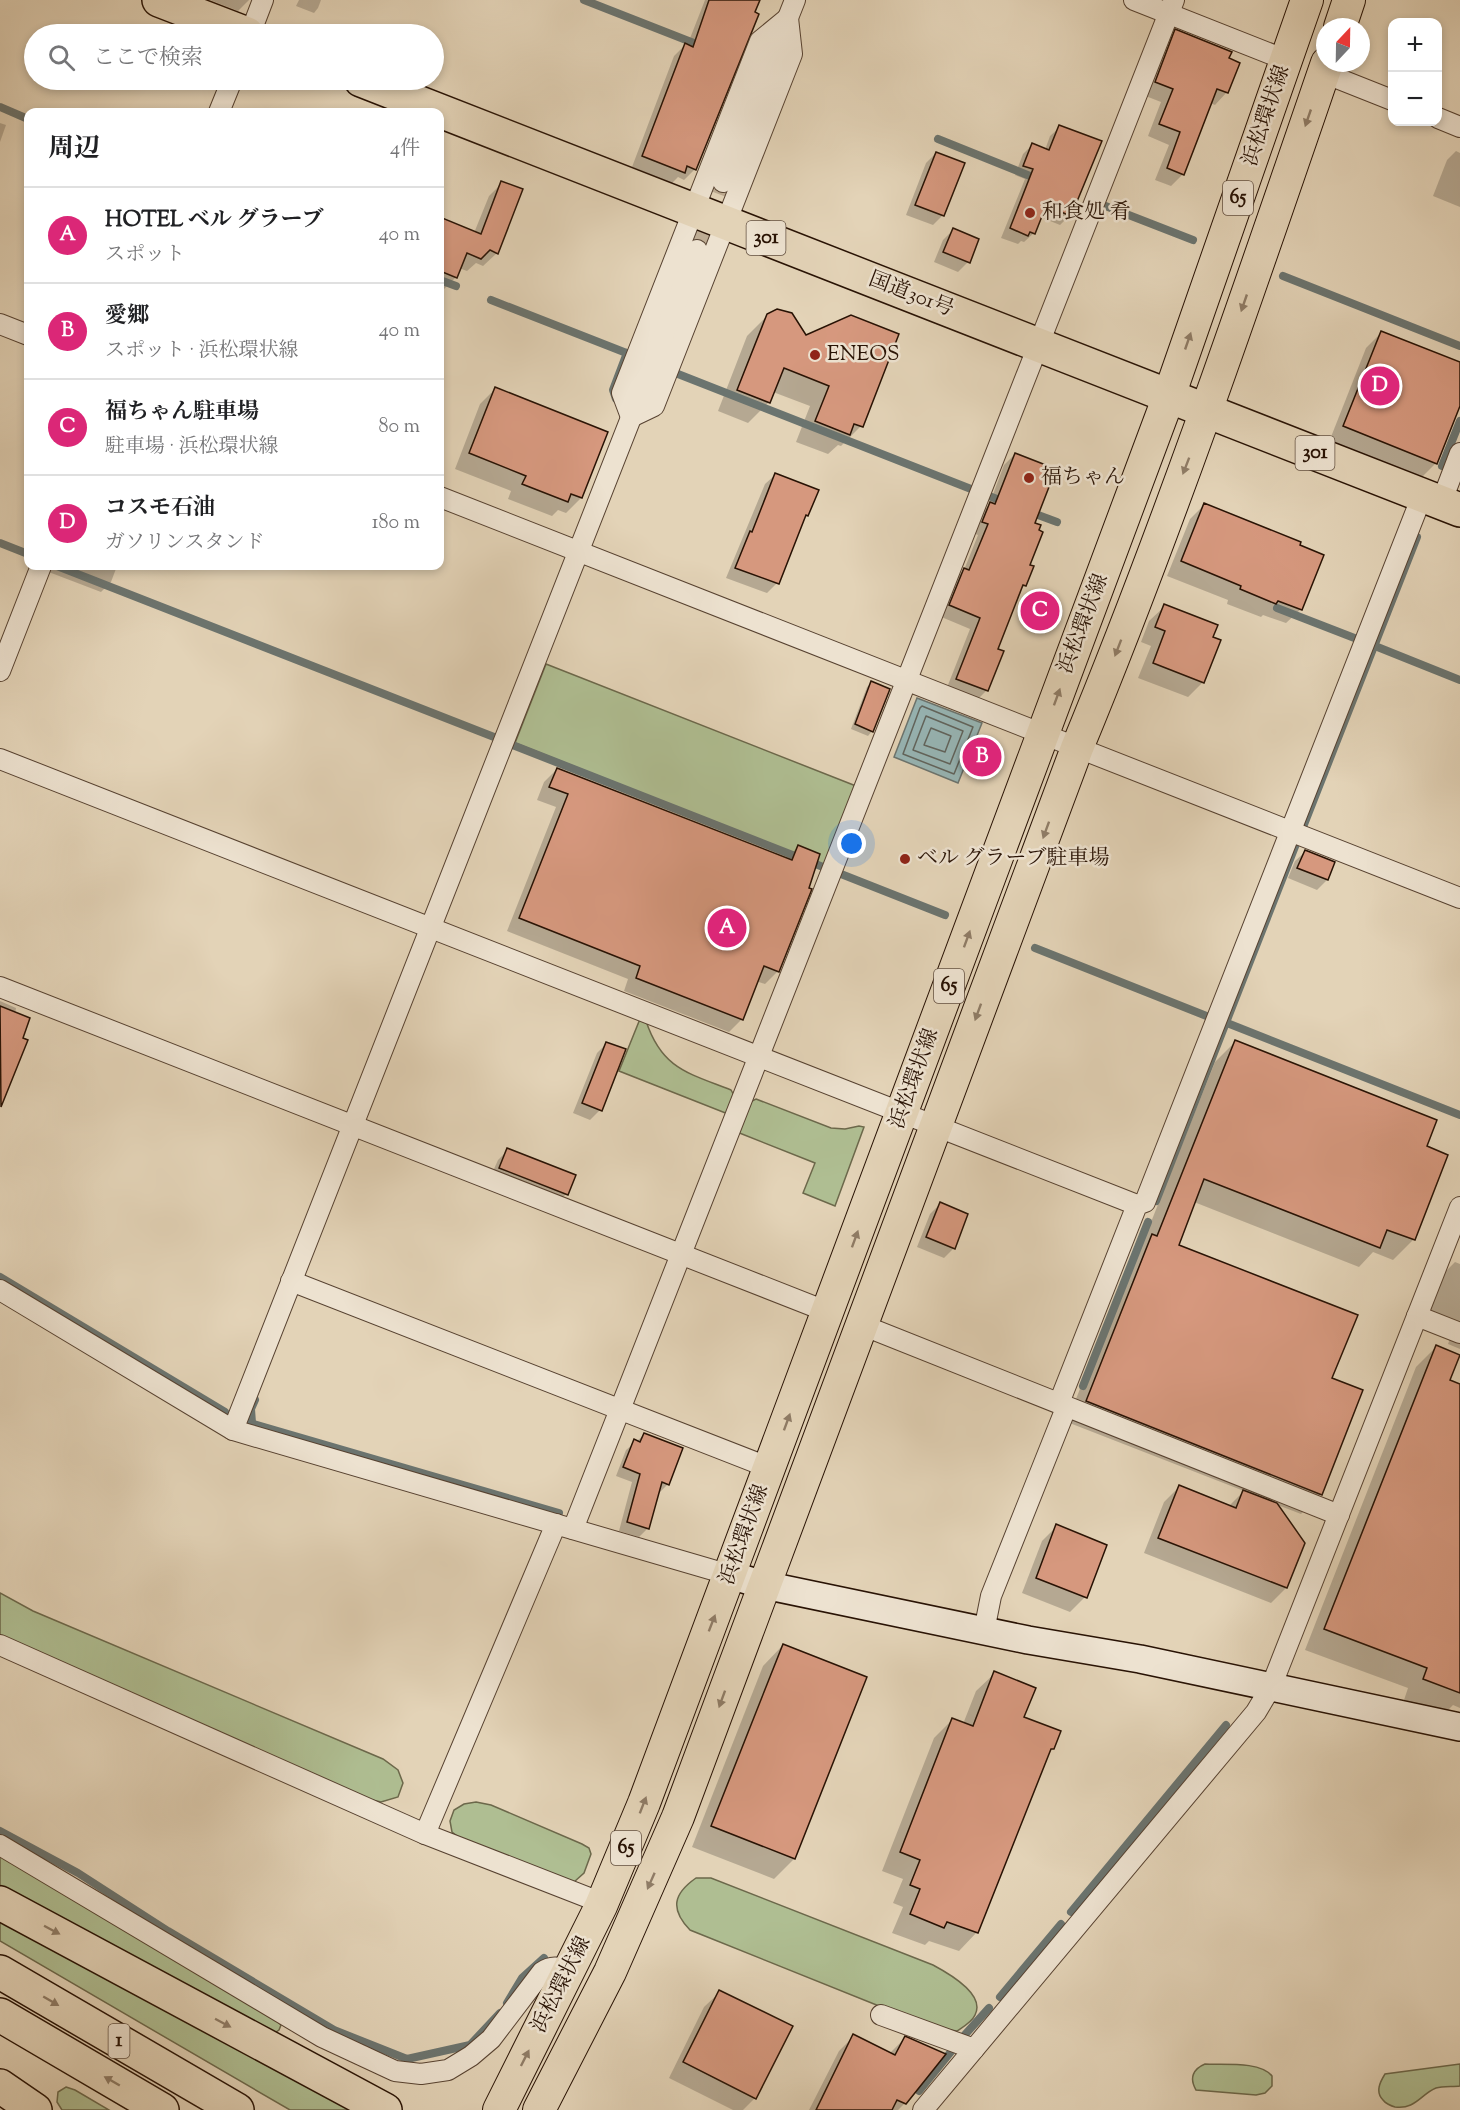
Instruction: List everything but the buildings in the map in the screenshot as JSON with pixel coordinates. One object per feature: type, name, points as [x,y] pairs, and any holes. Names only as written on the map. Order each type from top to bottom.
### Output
[{"type":"highway","points":[[159,0],[222,24]]},
{"type":"highway","name":"国道301号","points":[[387,90],[433,108]]},
{"type":"highway","name":"国道301号","points":[[444,112],[1441,503]]},
{"type":"highway","points":[[0,1903],[385,2110]]},
{"type":"highway","name":"1","points":[[0,1972],[237,2110]]},
{"type":"highway","name":"1","points":[[0,2015],[162,2110]]},
{"type":"highway","points":[[0,2085],[35,2110]]},
{"type":"main road","name":"浜松環状線","points":[[499,2110],[602,1903],[644,1803],[1169,396],[1307,0]]},
{"type":"main road","points":[[1343,18],[1349,0]]},
{"type":"main road","name":"浜松環状線","points":[[539,2110],[610,1972],[678,1817],[1077,747],[1116,653],[1207,411],[1325,72]]},
{"type":"street","points":[[252,24],[263,0]]},
{"type":"street","points":[[1134,0],[1171,7],[1286,60]]},
{"type":"street","points":[[425,1833],[564,1527],[620,1410],[1171,7]]},
{"type":"street","points":[[723,182],[791,9]]},
{"type":"street","points":[[631,417],[622,393],[760,41],[791,9]]},
{"type":"street","points":[[631,417],[654,406],[792,54],[791,9]]},
{"type":"street","points":[[1334,72],[1388,98]]},
{"type":"street","points":[[221,108],[228,90]]},
{"type":"street","points":[[1442,120],[1460,127]]},
{"type":"street","points":[[233,1430],[696,250]]},
{"type":"street","points":[[0,324],[24,333]]},
{"type":"street","points":[[0,759],[1137,1205],[1144,1202],[1290,832],[1441,503],[1460,453]]},
{"type":"street","points":[[444,499],[1460,898]]},
{"type":"street","points":[[0,671],[39,570]]},
{"type":"street","points":[[0,987],[828,1312]]},
{"type":"street","points":[[984,1631],[992,1596],[1137,1205]]},
{"type":"street","points":[[923,2110],[1249,1721],[1271,1687],[1460,1207]]},
{"type":"street","points":[[291,1281],[770,1468]]},
{"type":"street","points":[[0,1290],[233,1430],[764,1585],[984,1631],[1140,1659],[1460,1727]]},
{"type":"street","points":[[1417,1316],[1460,1333]]},
{"type":"street","points":[[862,1325],[1339,1515]]},
{"type":"street","points":[[0,1645],[425,1833],[602,1903]]},
{"type":"street","points":[[0,1845],[322,2037],[395,2071],[421,2074],[448,2070],[471,2056],[491,2039],[542,1972],[551,1967],[569,1972]]},
{"type":"street","points":[[881,2015],[974,2049]]},
{"type":"green space","points":[[546,664],[856,786],[825,866],[515,743]]},
{"type":"green space","points":[[640,1019],[646,1021],[660,1050],[678,1067],[731,1090],[735,1097],[728,1114],[619,1071]]},
{"type":"green space","points":[[756,1099],[831,1128],[864,1127],[835,1206],[803,1193],[815,1163],[737,1132],[748,1103]]},
{"type":"green space","points":[[0,1593],[33,1611],[383,1759],[398,1770],[403,1783],[398,1797],[381,1802],[364,1798],[0,1637]]},
{"type":"green space","points":[[476,1802],[491,1805],[589,1848],[591,1854],[584,1873],[574,1882],[461,1839],[452,1832],[450,1821],[454,1810],[464,1804]]},
{"type":"green space","points":[[0,1856],[277,2021],[281,2025],[279,2030],[271,2031],[0,1885]]},
{"type":"green space","points":[[696,1878],[711,1878],[933,1965],[956,1979],[970,1992],[977,2007],[975,2015],[970,2022],[957,2031],[942,2029],[690,1930],[679,1915],[677,1902],[683,1890]]},
{"type":"green space","points":[[0,1920],[353,2110],[290,2110],[0,1941]]},
{"type":"green space","points":[[1205,2064],[1259,2068],[1272,2076],[1272,2086],[1265,2093],[1256,2095],[1196,2090],[1193,2074]]},
{"type":"green space","points":[[1460,2064],[1460,2086],[1436,2088],[1408,2106],[1392,2106],[1379,2094],[1380,2084],[1385,2074]]},
{"type":"green space","points":[[66,2087],[109,2110],[62,2110],[57,2102],[58,2092]]},
{"type":"water","points":[[917,698],[982,723],[958,783],[894,757]]},
{"type":"waterway","points":[[584,0],[704,47]]},
{"type":"waterway","points":[[0,107],[24,117]]},
{"type":"waterway","points":[[938,139],[1040,180]]},
{"type":"waterway","points":[[1103,205],[1193,240]]},
{"type":"waterway","points":[[1283,276],[1460,346]]},
{"type":"waterway","points":[[444,282],[456,286]]},
{"type":"waterway","points":[[491,300],[629,354]]},
{"type":"waterway","points":[[616,399],[613,390],[627,353]]},
{"type":"waterway","points":[[678,374],[971,489]]},
{"type":"waterway","points":[[1442,466],[1460,421]]},
{"type":"waterway","points":[[989,496],[1005,502]]},
{"type":"waterway","points":[[1030,512],[1057,522]]},
{"type":"waterway","points":[[1303,827],[1417,537]]},
{"type":"waterway","points":[[0,543],[24,552]]},
{"type":"waterway","points":[[67,570],[494,737]]},
{"type":"waterway","points":[[1277,608],[1357,639]]},
{"type":"waterway","points":[[1370,644],[1460,680]]},
{"type":"waterway","points":[[510,744],[823,867]]},
{"type":"waterway","points":[[1156,1201],[1296,844]]},
{"type":"waterway","points":[[841,874],[945,915]]},
{"type":"waterway","points":[[1035,948],[1209,1017]]},
{"type":"waterway","points":[[1222,1021],[1460,1115]]},
{"type":"waterway","points":[[1083,1386],[1148,1222]]},
{"type":"waterway","points":[[0,1277],[225,1412]]},
{"type":"waterway","points":[[252,1423],[251,1409],[255,1400]]},
{"type":"waterway","points":[[250,1423],[559,1513]]},
{"type":"waterway","points":[[1071,1912],[1226,1725]]},
{"type":"waterway","points":[[0,1831],[78,1873],[168,1931],[334,2030],[407,2059],[470,2045],[500,2013]]},
{"type":"waterway","points":[[1000,1997],[1061,1924]]},
{"type":"waterway","points":[[507,2003],[522,1978],[544,1958]]},
{"type":"waterway","points":[[962,2038],[989,2008]]},
{"type":"waterway","points":[[919,2091],[954,2048]]},
{"type":"tunnel","points":[[697,250],[723,182]]},
{"type":"place","name":"和食処 肴","points":[[1030,213]]},
{"type":"place","name":"ENEOS","points":[[815,355]]},
{"type":"place","name":"コスモ石油","points":[[1380,386]]},
{"type":"place","name":"福ちゃん","points":[[1029,478]]},
{"type":"place","name":"福ちゃん駐車場","points":[[1040,611]]},
{"type":"place","name":"愛郷","points":[[982,757]]},
{"type":"place","name":"ベル グラーブ駐車場","points":[[905,859]]},
{"type":"place","name":"HOTEL ベル グラーブ","points":[[727,928]]}]
